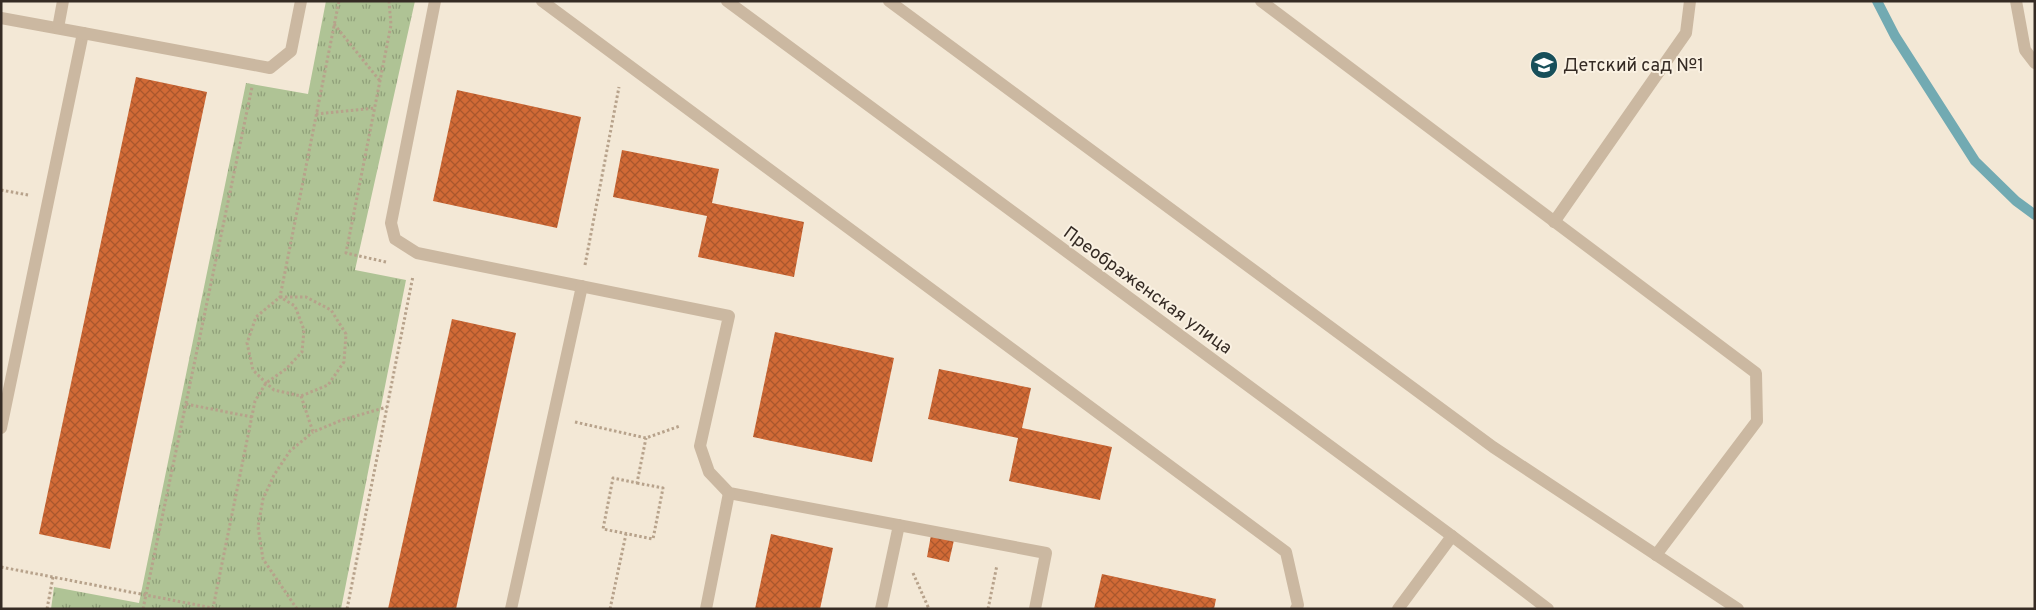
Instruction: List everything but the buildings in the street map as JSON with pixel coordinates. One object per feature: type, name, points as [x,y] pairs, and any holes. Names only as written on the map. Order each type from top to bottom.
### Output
[{"type":"street","points":[[58,28],[63,1]]},
{"type":"street","points":[[1,18],[270,68],[291,51],[302,1]]},
{"type":"street","points":[[435,1],[390,223],[394,238],[417,253],[729,316],[700,446],[709,472],[729,493],[1046,553],[1035,609]]},
{"type":"street","points":[[542,1],[1286,552],[1298,605],[1296,609]]},
{"type":"street","name":"Преображенская улица","points":[[727,1],[1452,536],[1548,609]]},
{"type":"street","points":[[889,1],[1493,446],[1738,609]]},
{"type":"street","points":[[1261,1],[1756,373],[1758,421],[1656,555]]},
{"type":"street","points":[[1554,222],[1686,33],[1690,1]]},
{"type":"street","points":[[2016,1],[2025,50],[2035,63]]},
{"type":"street","points":[[1,428],[83,33]]},
{"type":"street","points":[[511,609],[582,286]]},
{"type":"street","points":[[706,609],[729,493]]},
{"type":"street","points":[[881,609],[899,525]]},
{"type":"street","points":[[1398,609],[1452,536]]},
{"type":"path","points":[[280,296],[306,297],[331,310],[346,334],[344,362],[328,385],[301,396],[274,390],[266,383],[253,370],[247,343],[256,317],[280,296],[339,1]]},
{"type":"path","points":[[388,1],[391,25],[346,253],[389,262]]},
{"type":"path","points":[[334,24],[380,81]]},
{"type":"path","points":[[582,286],[624,62]]},
{"type":"path","points":[[143,609],[256,65]]},
{"type":"path","points":[[316,114],[375,108]]},
{"type":"path","points":[[347,609],[417,253]]},
{"type":"path","points":[[1,567],[213,608],[255,400],[266,383],[286,369],[302,352],[304,330],[295,306],[280,296]]},
{"type":"path","points":[[301,396],[313,432]]},
{"type":"path","points":[[186,404],[252,417]]},
{"type":"path","points":[[297,609],[264,559],[258,527],[263,499],[274,475],[290,451],[313,432],[342,420],[387,407]]},
{"type":"path","points":[[553,417],[646,438],[706,416]]},
{"type":"path","points":[[637,483],[646,438]]},
{"type":"path","points":[[613,478],[637,483],[663,488],[654,539],[603,529],[613,478]]},
{"type":"path","points":[[610,609],[626,534]]},
{"type":"path","points":[[988,609],[1001,544]]},
{"type":"path","points":[[47,609],[53,577]]},
{"type":"green space","points":[[326,1],[415,1],[355,270],[406,280],[341,609],[51,609],[54,587],[139,603],[246,83],[308,94]]},
{"type":"waterway","points":[[1877,1],[1895,36],[1975,161],[2016,201],[2035,215]]},
{"type":"place","name":"Детский сад №1","points":[[1544,65]]}]
